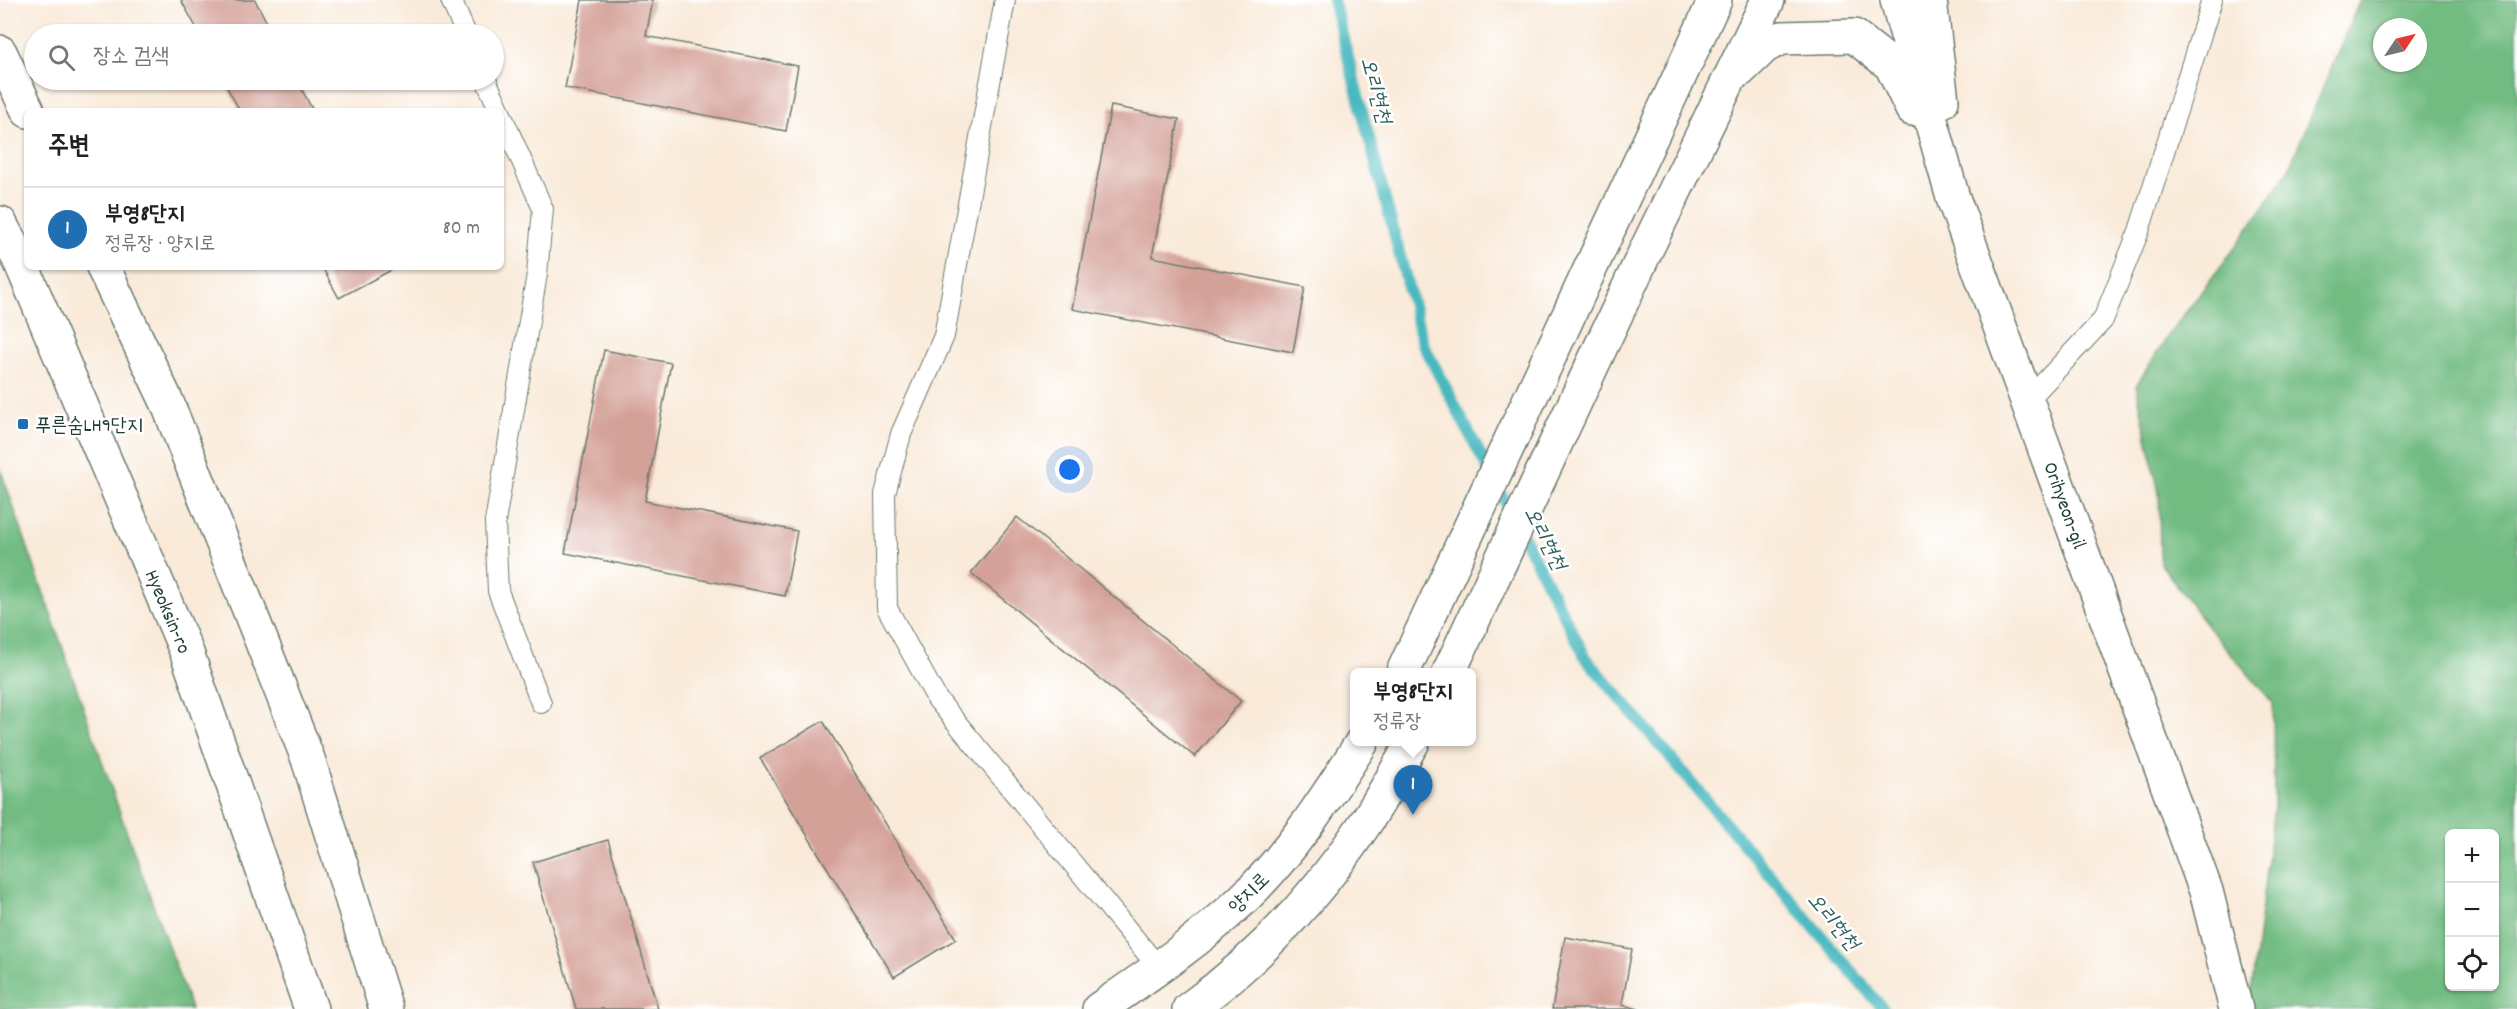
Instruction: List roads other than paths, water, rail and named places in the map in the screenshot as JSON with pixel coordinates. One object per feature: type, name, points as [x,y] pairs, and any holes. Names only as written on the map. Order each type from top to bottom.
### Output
[{"type":"street","points":[[1405,668],[1715,0]]},
{"type":"street","points":[[1451,668],[1647,248],[1768,0]]},
{"type":"street","name":"Orihyeon-gil","points":[[1897,0],[1953,198],[2206,891],[2236,1009]]},
{"type":"street","points":[[1930,0],[1953,198]]},
{"type":"street","points":[[1723,91],[1749,60],[1765,46],[1782,38],[1854,36],[1891,65],[1953,198]]},
{"type":"street","points":[[0,52],[27,108]]},
{"type":"street","name":"Hyeoksin-ro","points":[[0,223],[20,261],[187,653],[312,1009]]},
{"type":"street","points":[[104,270],[167,402],[308,759],[386,1009]]},
{"type":"street","name":"양지로","points":[[1099,1009],[1159,968],[1241,902],[1296,841],[1359,746]]},
{"type":"street","points":[[1159,968],[1190,1008],[1253,959],[1323,883],[1363,827],[1410,746]]},
{"type":"lane","points":[[451,0],[462,24]]},
{"type":"lane","points":[[1005,0],[944,336],[902,434],[885,494],[887,608],[937,699],[1159,968]]},
{"type":"lane","points":[[2028,399],[2103,320],[2139,231],[2212,0]]},
{"type":"lane","points":[[490,90],[498,108]]},
{"type":"lane","points":[[504,121],[543,209],[537,274],[495,522],[498,591],[542,703]]},
{"type":"waterway","name":"오리현천","points":[[1333,0],[1423,344],[1586,658],[1883,1009]]},
{"type":"place","name":"푸른숨LH9단지","points":[[23,424]]},
{"type":"place","name":"부영8단지","points":[[1413,815]]}]
